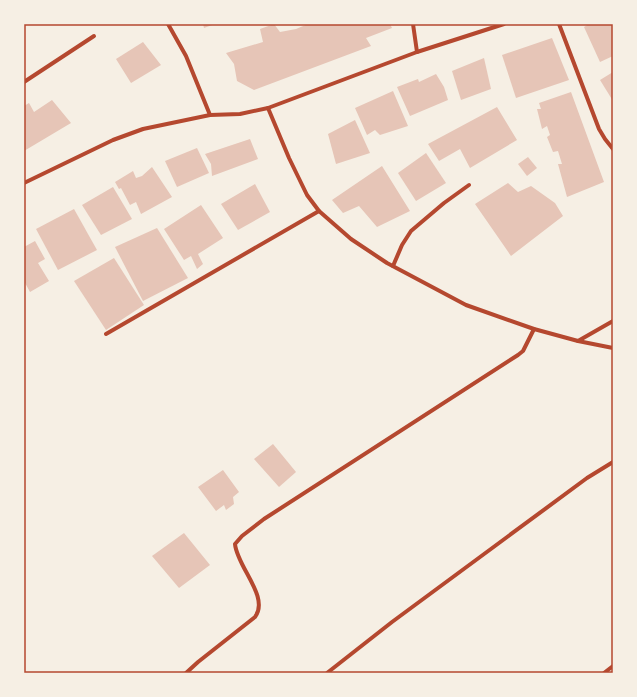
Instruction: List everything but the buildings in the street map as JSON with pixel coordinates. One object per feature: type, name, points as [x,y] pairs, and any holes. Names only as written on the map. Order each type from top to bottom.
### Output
[{"type":"street","points":[[168,24],[186,56],[210,115]]},
{"type":"street","points":[[413,24],[417,52]]},
{"type":"street","points":[[24,183],[113,140],[143,129],[210,115],[240,114],[268,108],[417,52],[504,24]]},
{"type":"street","points":[[559,24],[599,129],[607,143],[613,149]]},
{"type":"street","points":[[24,82],[94,36]]},
{"type":"street","points":[[268,108],[307,195],[319,211],[351,239],[393,266],[466,305],[534,330],[613,348]]},
{"type":"street","points":[[393,266],[402,245],[411,231],[444,203],[470,185]]},
{"type":"street","points":[[106,334],[319,211]]},
{"type":"street","points":[[578,341],[613,321]]},
{"type":"street","points":[[186,673],[255,617],[259,612],[258,596],[240,563],[236,551],[235,544],[242,536],[271,515],[518,355],[523,351],[534,330]]},
{"type":"street","points":[[327,673],[392,622],[581,483],[613,462]]},
{"type":"street","points":[[604,673],[613,666]]}]
